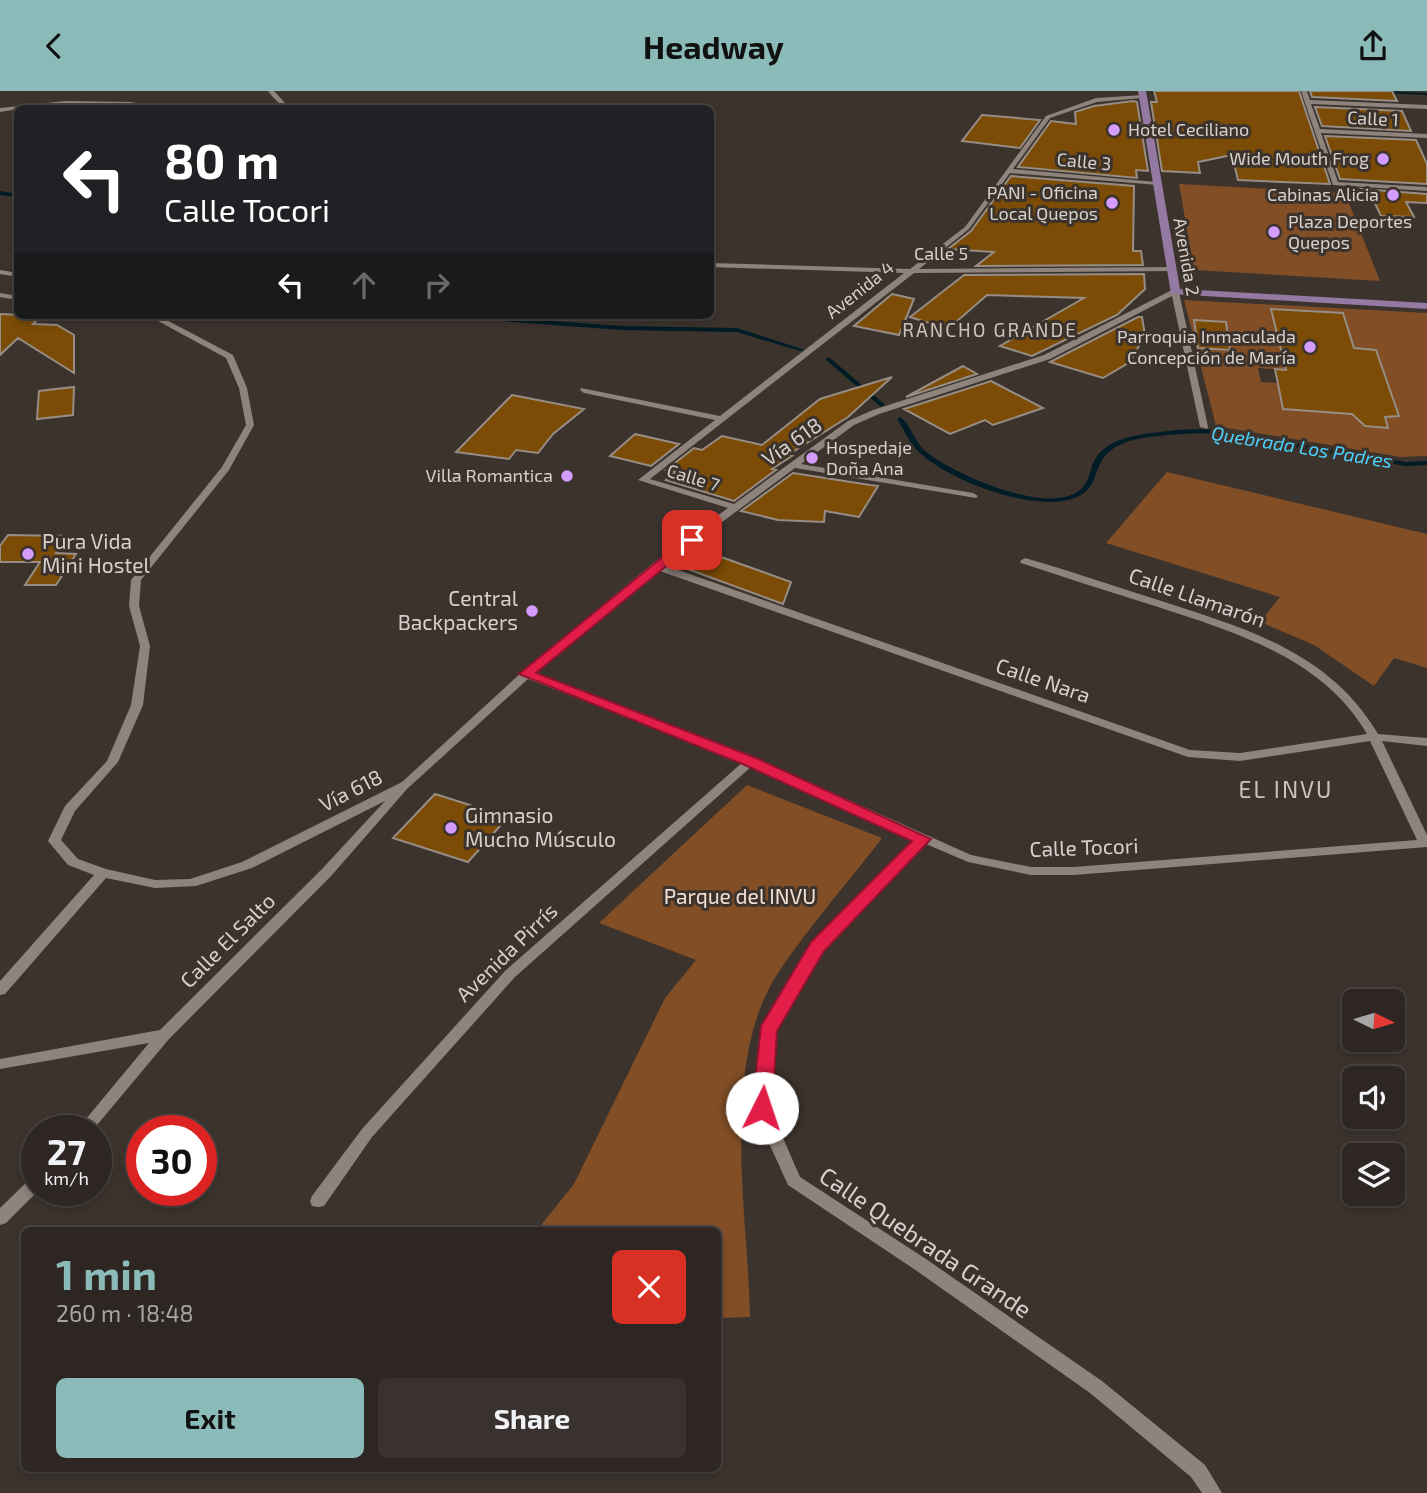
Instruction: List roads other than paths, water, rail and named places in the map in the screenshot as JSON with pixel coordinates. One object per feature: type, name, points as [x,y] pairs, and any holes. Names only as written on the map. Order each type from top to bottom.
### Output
[{"type":"main road","name":"Avenida 2","points":[[1142,93],[1175,292]]},
{"type":"main road","points":[[1175,292],[1427,306]]},
{"type":"street","points":[[271,91],[285,105]]},
{"type":"street","points":[[1304,91],[1335,184],[1427,189]]},
{"type":"street","name":"Avenida 4","points":[[643,480],[967,227],[1048,117],[1079,104],[1142,93]]},
{"type":"street","points":[[38,105],[113,101],[143,105]]},
{"type":"street","points":[[1308,102],[1427,107]]},
{"type":"street","name":"Calle 1","points":[[1317,131],[1427,136]]},
{"type":"street","name":"Calle 3","points":[[1010,171],[1156,184]]},
{"type":"street","name":"Calle 5","points":[[714,265],[910,271],[1172,269]]},
{"type":"street","name":"Avenida 2","points":[[1175,292],[1205,427]]},
{"type":"street","name":"Vía 618","points":[[159,319],[230,357],[243,388],[250,425],[226,468],[135,580],[134,605],[145,646],[137,705],[112,762],[69,809],[54,841],[73,862],[103,873],[155,884],[191,883],[247,865],[406,785],[526,674],[656,566],[852,423],[876,412],[1047,357],[1175,292]]},
{"type":"street","points":[[584,390],[719,418]]},
{"type":"street","points":[[792,465],[973,496]]},
{"type":"street","name":"Calle 7","points":[[643,480],[734,507]]},
{"type":"street","name":"Calle Llamarón","points":[[1025,561],[1237,629],[1276,646],[1311,667],[1346,697],[1373,737],[1426,843]]},
{"type":"street","name":"Calle Nara","points":[[656,566],[1188,753],[1240,757],[1373,737],[1427,742]]},
{"type":"street","name":"Calle Tocori","points":[[526,674],[751,761],[923,839],[968,858],[1001,867],[1074,871],[1426,843]]},
{"type":"street","name":"Avenida Pirrís","points":[[318,1201],[367,1133],[510,974],[751,761]]},
{"type":"street","name":"Calle El Salto","points":[[96,1115],[164,1035],[327,872],[406,785]]},
{"type":"street","name":"Calle Quebrada Grande","points":[[923,839],[818,946],[768,1030],[762,1108],[776,1141],[794,1181],[920,1264],[1096,1387],[1198,1471],[1213,1493]]},
{"type":"street","points":[[0,990],[103,873]]},
{"type":"street","points":[[0,1064],[164,1035]]},
{"type":"street","points":[[0,1218],[21,1198]]},
{"type":"waterway","points":[[1383,92],[1427,94]]},
{"type":"waterway","name":"Quebrada Los Padres","points":[[0,193],[14,195]]},
{"type":"waterway","name":"Quebrada Los Padres","points":[[499,319],[622,328],[737,330],[802,350]]},
{"type":"waterway","name":"Quebrada Los Padres","points":[[828,359],[882,405]]},
{"type":"waterway","name":"Quebrada Los Padres","points":[[900,419],[920,450],[950,471],[993,489],[1038,499],[1058,500],[1081,493],[1089,483],[1098,460],[1111,446],[1155,434],[1215,432],[1406,464],[1427,463]]},
{"type":"place","name":"Hotel Ceciliano","points":[[1114,130]]},
{"type":"place","name":"Wide Mouth Frog","points":[[1383,159]]},
{"type":"place","name":"Cabinas Alicia","points":[[1393,195]]},
{"type":"place","name":"PANI - Oficina Local Quepos","points":[[1112,203]]},
{"type":"place","name":"Plaza Deportes Quepos","points":[[1274,232]]},
{"type":"place","name":"Parroquia Inmaculada Concepción de María","points":[[1310,347]]},
{"type":"place","name":"Hospedaje Doña Ana","points":[[812,458]]},
{"type":"place","name":"Villa Romantica","points":[[567,476]]},
{"type":"place","name":"Pura Vida Mini Hostel","points":[[28,554]]},
{"type":"place","name":"Central Backpackers","points":[[532,611]]},
{"type":"place","name":"Gimnasio Mucho Músculo","points":[[451,828]]},
{"type":"district","name":"RANCHO GRANDE","points":[[990,330]]},
{"type":"district","name":"EL INVU","points":[[1286,790]]},
{"type":"park label","name":"Parque del INVU","points":[[740,897]]}]
